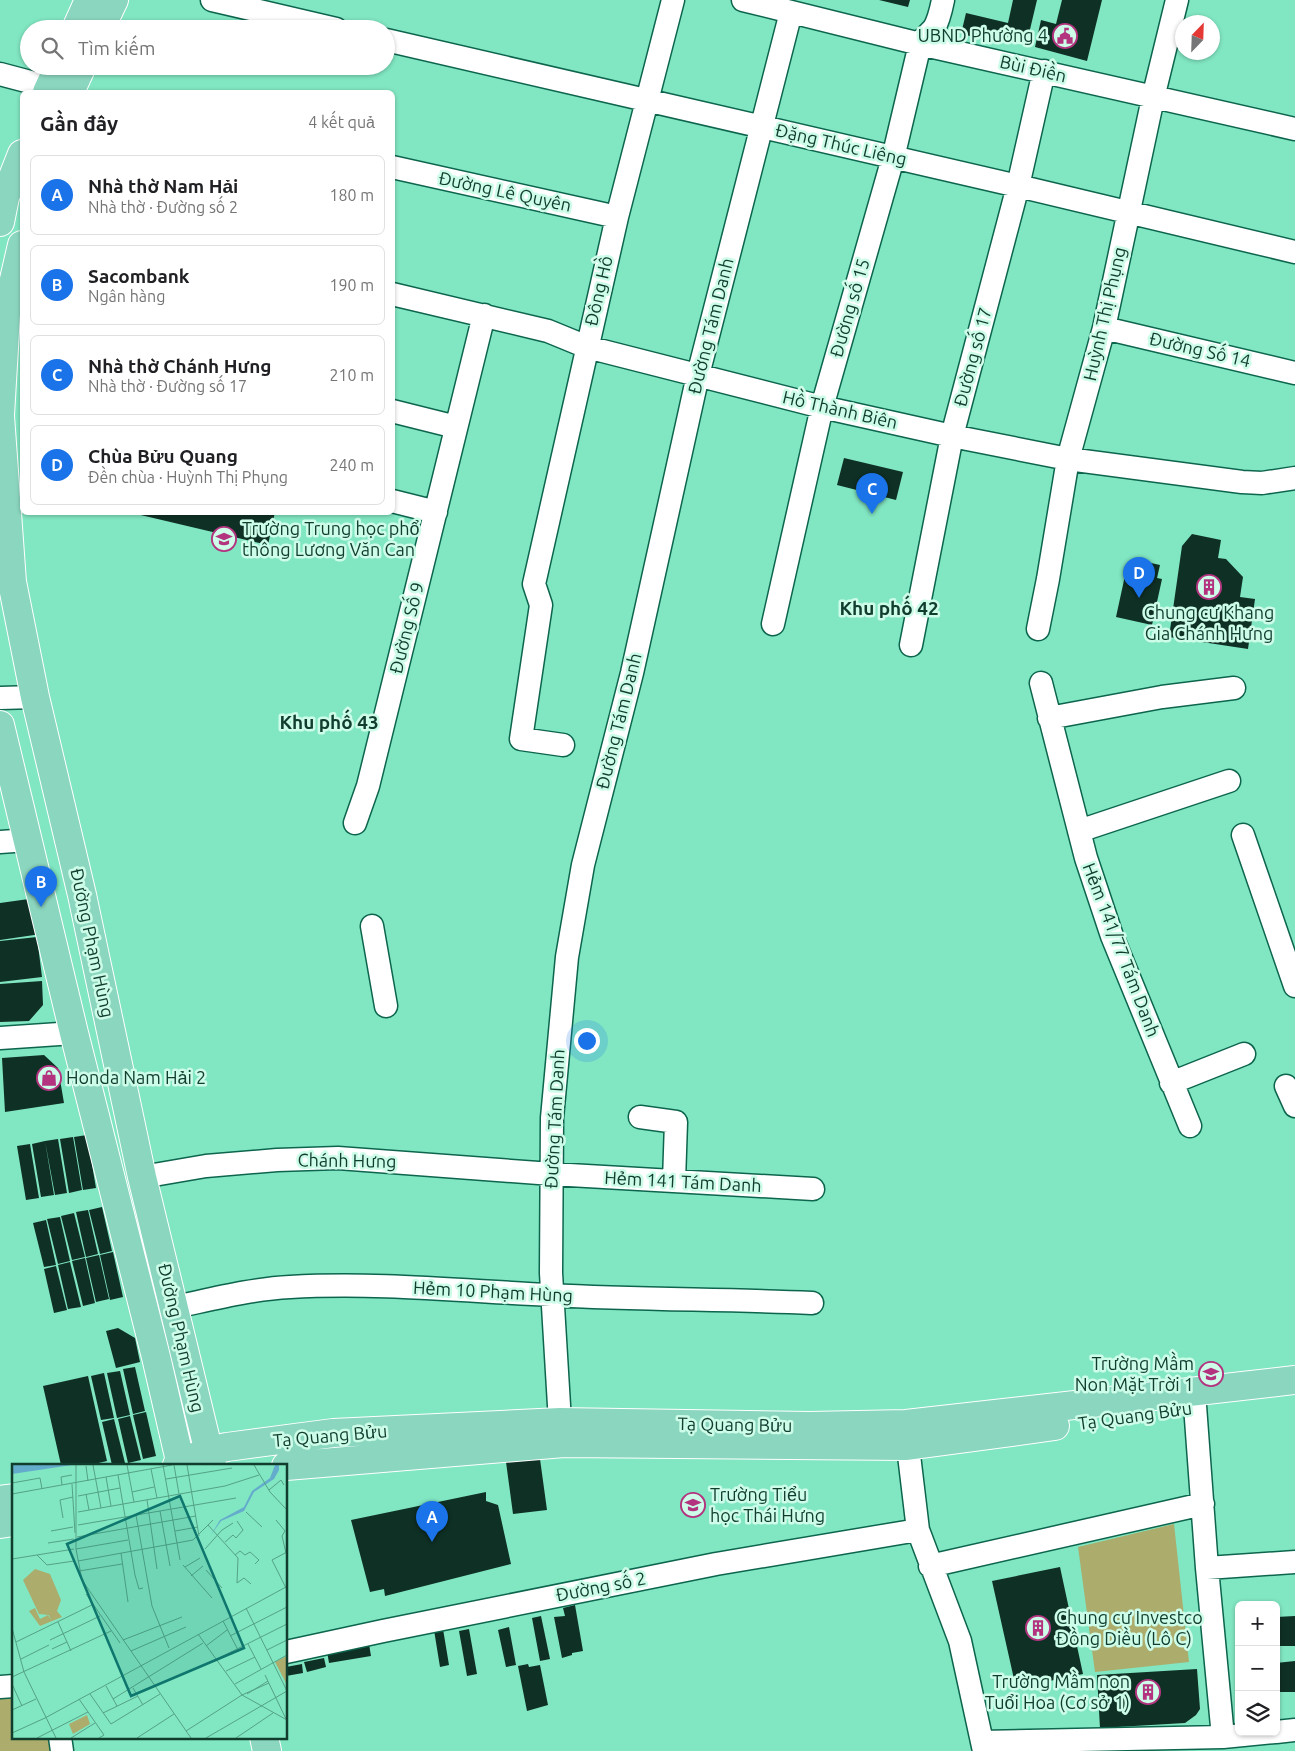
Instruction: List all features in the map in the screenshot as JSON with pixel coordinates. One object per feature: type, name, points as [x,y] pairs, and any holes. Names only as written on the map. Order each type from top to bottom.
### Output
[{"type":"main road","points":[[80,20],[89,0]]},
{"type":"main road","points":[[104,20],[114,0]]},
{"type":"main road","points":[[56,85],[70,75]]},
{"type":"main road","points":[[2,205],[20,159]]},
{"type":"main road","name":"Đường Phạm Hùng","points":[[20,263],[0,416],[12,582],[35,697],[82,895],[142,1177],[210,1458]]},
{"type":"main road","name":"Đường Phạm Hùng","points":[[0,725],[74,1032],[156,1357],[179,1464]]},
{"type":"main road","name":"Tạ Quang Bửu","points":[[179,1464],[210,1458],[227,1446],[333,1433],[562,1432],[906,1435],[1195,1400],[1295,1380]]},
{"type":"main road","name":"Tạ Quang Bửu","points":[[1195,1400],[1256,1400],[1295,1397]]},
{"type":"main road","name":"Tạ Quang Bửu","points":[[288,1466],[562,1432]]},
{"type":"main road","points":[[264,1738],[266,1751]]},
{"type":"street","points":[[212,0],[298,20]]},
{"type":"street","name":"Đông Hồ","points":[[563,745],[521,739],[541,605],[534,584],[617,217],[673,0]]},
{"type":"street","name":"Bùi Điền","points":[[743,0],[920,44],[1295,129]]},
{"type":"street","name":"Đường số 15","points":[[773,624],[822,407],[893,158],[920,44],[924,37],[933,29],[939,17],[943,0]]},
{"type":"street","name":"Huỳnh Thị Phụng","points":[[1038,628],[1068,458],[1104,328],[1177,0]]},
{"type":"street","name":"Đường Tám Danh","points":[[562,1432],[552,1295],[552,1118],[567,957],[583,865],[632,673],[698,375],[790,12]]},
{"type":"street","name":"Đặng Thúc Liêng","points":[[395,42],[1295,252]]},
{"type":"street","name":"Đường số 17","points":[[911,645],[952,436],[1018,186],[1044,71]]},
{"type":"street","points":[[0,74],[56,85]]},
{"type":"street","name":"Đường Lê Quyên","points":[[395,169],[617,217]]},
{"type":"street","name":"Hồ Thành Biên","points":[[395,295],[548,331],[587,347],[822,407],[952,436],[1068,458],[1242,482],[1262,483],[1295,478]]},
{"type":"street","name":"Đường Số 9","points":[[355,823],[368,786],[484,315]]},
{"type":"street","name":"Đường Số 14","points":[[1104,328],[1295,373]]},
{"type":"street","points":[[395,412],[456,427]]},
{"type":"street","points":[[395,502],[436,512]]},
{"type":"street","name":"Hẻm 141/77 Tám Danh","points":[[1041,683],[1086,858],[1112,936],[1190,1126]]},
{"type":"street","points":[[1049,718],[1162,697],[1234,688]]},
{"type":"street","points":[[0,698],[35,697]]},
{"type":"street","points":[[1079,831],[1229,781]]},
{"type":"street","points":[[1243,835],[1293,974]]},
{"type":"street","points":[[0,842],[28,840]]},
{"type":"street","points":[[372,926],[386,1006]]},
{"type":"street","points":[[0,1038],[74,1032]]},
{"type":"street","points":[[1171,1083],[1244,1054]]},
{"type":"street","points":[[640,1117],[676,1122],[674,1181]]},
{"type":"street","name":"Chánh Hưng","points":[[142,1177],[215,1166],[277,1160],[338,1158],[552,1174]]},
{"type":"street","name":"Hẻm 141 Tám Danh","points":[[552,1174],[813,1189]]},
{"type":"street","name":"Hẻm 10 Phạm Hùng","points":[[175,1307],[247,1292],[290,1287],[369,1286],[552,1295],[812,1303]]},
{"type":"street","points":[[1195,1400],[1207,1568],[1223,1737]]},
{"type":"street","points":[[906,1435],[918,1530],[930,1566],[960,1641],[983,1746],[1235,1736]]},
{"type":"street","points":[[930,1566],[1203,1504]]},
{"type":"street","name":"Đường số 2","points":[[288,1652],[716,1564],[918,1530]]},
{"type":"street","points":[[1207,1568],[1295,1562]]},
{"type":"street","points":[[1280,1732],[1295,1730]]},
{"type":"street","points":[[60,1738],[62,1751]]},
{"type":"shaded area","points":[[1174,1524],[1189,1662],[1095,1672],[1078,1547]]},
{"type":"shaded area","points":[[12,1698],[12,1738],[57,1738],[61,1751],[0,1751],[0,1699]]},
{"type":"building","points":[[879,0],[910,0],[908,7]]},
{"type":"building","points":[[1013,0],[1037,0],[1027,42],[1002,35],[1000,43],[961,34],[966,13],[1008,23]]},
{"type":"building","name":"UBND Phường 4","points":[[1062,0],[1102,0],[1087,61],[1035,47],[1041,20],[1056,24]]},
{"type":"building","points":[[844,458],[903,472],[896,500],[837,485]]},
{"type":"building","points":[[141,515],[274,515],[268,545]]},
{"type":"building","name":"Chung cư Khang Gia Chánh Hưng","points":[[1192,534],[1221,540],[1218,558],[1226,559],[1243,577],[1240,597],[1255,599],[1248,649],[1169,637],[1182,546]]},
{"type":"building","points":[[1133,559],[1160,565],[1157,578],[1162,579],[1152,625],[1116,617],[1126,571],[1130,572]]},
{"type":"building","points":[[36,898],[41,934],[0,940],[0,903]]},
{"type":"building","points":[[37,937],[42,977],[0,982],[0,941]]},
{"type":"building","points":[[42,981],[43,1005],[29,1021],[0,1022],[0,984]]},
{"type":"building","points":[[44,1055],[58,1068],[64,1103],[5,1112],[2,1058]]},
{"type":"building","points":[[87,1135],[96,1188],[83,1190],[74,1137]]},
{"type":"building","points":[[73,1137],[82,1190],[69,1193],[60,1139]]},
{"type":"building","points":[[58,1139],[67,1193],[55,1195],[45,1141]]},
{"type":"building","points":[[45,1141],[54,1195],[41,1197],[32,1144]]},
{"type":"building","points":[[30,1144],[39,1198],[26,1200],[17,1146]]},
{"type":"building","points":[[102,1207],[112,1251],[100,1254],[89,1210]]},
{"type":"building","points":[[88,1210],[98,1254],[86,1257],[76,1212]]},
{"type":"building","points":[[74,1213],[85,1257],[72,1260],[61,1216]]},
{"type":"building","points":[[60,1217],[70,1261],[58,1264],[47,1219]]},
{"type":"building","points":[[46,1220],[56,1265],[44,1267],[33,1223]]},
{"type":"building","points":[[113,1252],[123,1297],[110,1300],[100,1255]]},
{"type":"building","points":[[99,1255],[109,1299],[96,1302],[86,1258]]},
{"type":"building","points":[[85,1258],[95,1303],[83,1306],[72,1261]]},
{"type":"building","points":[[70,1262],[81,1307],[68,1309],[58,1265]]},
{"type":"building","points":[[56,1266],[67,1310],[54,1313],[44,1269]]},
{"type":"building","points":[[118,1328],[135,1338],[140,1362],[116,1368],[106,1331]]},
{"type":"building","points":[[135,1367],[145,1411],[133,1414],[123,1369]]},
{"type":"building","points":[[120,1371],[130,1415],[117,1418],[107,1373]]},
{"type":"building","points":[[104,1373],[114,1418],[101,1420],[91,1376]]},
{"type":"building","points":[[88,1376],[107,1461],[94,1464],[61,1464],[43,1386]]},
{"type":"building","points":[[146,1412],[156,1456],[143,1459],[133,1415]]},
{"type":"building","points":[[130,1416],[141,1460],[128,1463],[118,1419]]},
{"type":"building","points":[[114,1419],[125,1463],[112,1464],[102,1422]]},
{"type":"building","points":[[540,1459],[547,1510],[513,1514],[506,1462]]},
{"type":"building","points":[[486,1492],[486,1501],[498,1505],[511,1564],[385,1596],[384,1589],[370,1592],[351,1520]]},
{"type":"building","name":"Chung cư Investco Đồng Diều (Lô C)","points":[[1060,1567],[1083,1674],[1016,1688],[992,1581]]},
{"type":"building","points":[[575,1605],[583,1651],[572,1653],[572,1655],[562,1658],[554,1617],[565,1616],[563,1608]]},
{"type":"building","points":[[541,1616],[550,1659],[540,1661],[532,1618]]},
{"type":"building","points":[[1295,1616],[1295,1646],[1280,1646],[1280,1617]]},
{"type":"building","points":[[509,1627],[516,1665],[506,1667],[498,1630]]},
{"type":"building","points":[[443,1629],[449,1665],[440,1667],[434,1630]]},
{"type":"building","points":[[469,1629],[477,1674],[467,1676],[459,1631]]},
{"type":"building","points":[[369,1644],[371,1656],[329,1663],[327,1651]]},
{"type":"building","points":[[324,1658],[326,1667],[307,1672],[304,1662]]},
{"type":"building","points":[[1295,1661],[1295,1692],[1280,1692],[1280,1663]]},
{"type":"building","points":[[302,1664],[303,1673],[288,1676],[288,1667]]},
{"type":"building","points":[[528,1664],[529,1667],[540,1665],[548,1705],[527,1711],[518,1666]]},
{"type":"building","name":"Trường Mầm non Tuổi Hoa (Cơ sở 1)","points":[[1197,1669],[1200,1709],[1196,1715],[1185,1723],[1100,1728],[1097,1675]]},
{"type":"place","name":"UBND Phường 4","points":[[1065,36]]},
{"type":"place","name":"Nhà thờ Chánh Hưng","points":[[872,514]]},
{"type":"place","name":"Trường Trung học phổ thông Lương Văn Can","points":[[224,539]]},
{"type":"place","name":"Chung cư Khang Gia Chánh Hưng","points":[[1209,587]]},
{"type":"place","name":"Chùa Bửu Quang","points":[[1139,598]]},
{"type":"place","name":"Sacombank","points":[[41,907]]},
{"type":"place","name":"Honda Nam Hải 2","points":[[49,1078]]},
{"type":"place","name":"Trường Mầm Non Mặt Trời 1","points":[[1211,1374]]},
{"type":"place","name":"Trường Tiểu học Thái Hưng","points":[[693,1505]]},
{"type":"place","name":"Nhà thờ Nam Hải","points":[[432,1542]]},
{"type":"place","name":"Chung cư Investco Đồng Diều (Lô C)","points":[[1038,1628]]},
{"type":"place","name":"Trường Mầm non Tuổi Hoa (Cơ sở 1)","points":[[1148,1692]]},
{"type":"district","name":"Khu phố 42","points":[[889,608]]},
{"type":"district","name":"Khu phố 43","points":[[329,722]]}]
